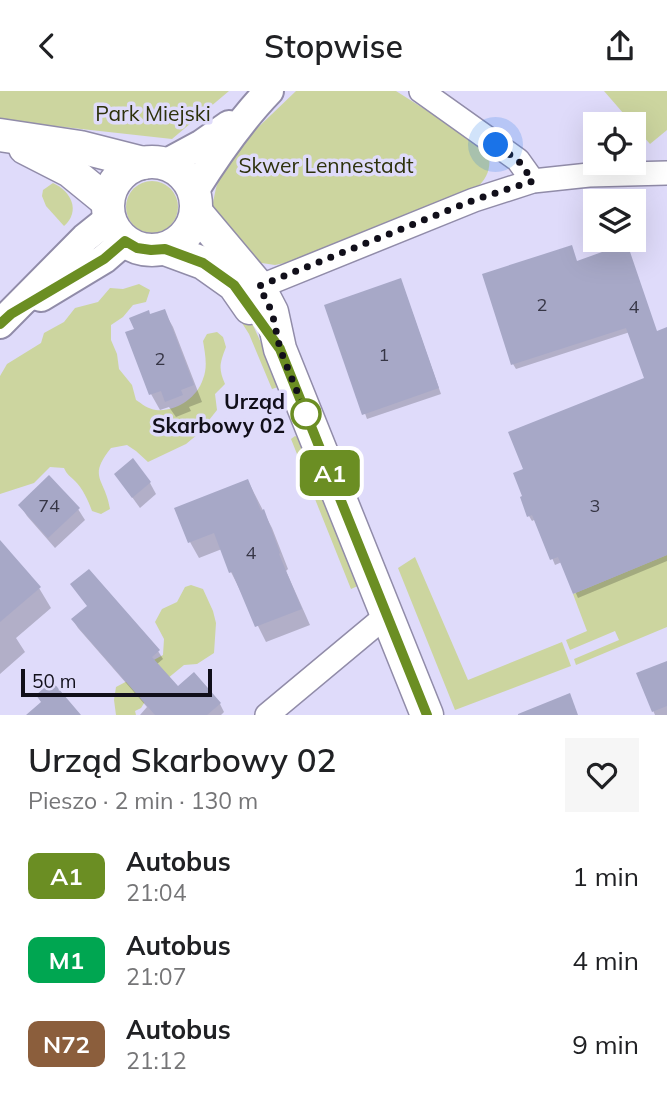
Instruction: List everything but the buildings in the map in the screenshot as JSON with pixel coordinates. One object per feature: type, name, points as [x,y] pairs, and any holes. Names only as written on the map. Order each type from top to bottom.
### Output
[{"type":"main road","points":[[1,135],[80,147],[154,164],[177,170],[187,179],[195,202],[259,286],[272,312],[280,349],[427,715]]},
{"type":"main road","points":[[1,135],[70,171],[137,248],[165,249],[180,241],[190,228],[195,202]]},
{"type":"main road","points":[[114,220],[114,184],[126,171],[154,164]]},
{"type":"main road","points":[[165,249],[203,263],[234,285],[280,349]]},
{"type":"street","points":[[421,91],[518,160],[533,181]]},
{"type":"street","points":[[154,164],[202,144],[261,99]]},
{"type":"street","points":[[195,202],[216,156],[261,99]]},
{"type":"street","points":[[259,286],[474,200],[533,181],[589,175],[667,173]]},
{"type":"street","points":[[6,319],[85,238],[114,220]]},
{"type":"street","points":[[267,715],[387,615]]},
{"type":"green space","name":"Park Miejski","points":[[0,91],[229,91],[172,139],[0,120]]},
{"type":"green space","name":"Skwer Lennestadt","points":[[296,91],[396,91],[486,148],[489,159],[487,175],[476,188],[290,262],[275,265],[255,262],[214,221],[212,207],[216,188],[223,168],[246,139]]},
{"type":"green space","points":[[604,91],[667,91],[667,130],[650,144],[646,139],[646,112],[622,112]]},
{"type":"green space","points":[[152,181],[162,183],[170,189],[176,197],[176,217],[170,225],[162,231],[152,233],[142,231],[134,225],[128,217],[126,207],[128,197],[134,189],[142,183]]},
{"type":"green space","points":[[53,183],[65,191],[72,202],[72,214],[64,226],[46,206],[42,196],[43,190]]},
{"type":"green space","points":[[139,284],[150,290],[146,302],[133,305],[123,317],[111,325],[111,340],[119,369],[132,385],[136,400],[150,409],[164,410],[191,398],[205,374],[203,341],[207,334],[217,332],[223,337],[226,347],[221,365],[225,384],[215,394],[217,410],[198,434],[186,444],[148,462],[127,445],[111,448],[99,472],[110,509],[101,514],[92,511],[83,491],[64,468],[50,467],[34,483],[0,494],[0,376],[7,364],[41,343],[44,333],[64,322],[75,308],[98,302],[110,288],[123,289]]},
{"type":"green space","points":[[235,312],[251,321],[280,384],[278,387],[272,389],[249,334]]},
{"type":"green space","points":[[295,436],[299,438],[360,585],[351,589],[291,439]]},
{"type":"green space","points":[[667,555],[667,627],[576,665],[574,659],[619,640],[615,631],[570,650],[566,640],[587,631],[573,594]]},
{"type":"green space","points":[[415,557],[468,680],[562,642],[571,666],[455,710],[398,568]]},
{"type":"green space","points":[[191,585],[203,589],[213,611],[216,623],[214,653],[197,664],[184,665],[151,692],[141,708],[135,711],[136,715],[116,715],[116,687],[133,678],[163,655],[164,639],[155,622],[162,609],[177,602],[185,587]]},
{"type":"bus line","name":"A1","points":[[0,324],[11,314],[104,259],[125,241],[137,248],[165,249],[203,263],[234,285],[280,349],[427,715]]},
{"type":"place","name":"Urząd Skarbowy 02","points":[[306,414]]},
{"type":"route","points":[[306,414],[280,349],[272,312],[259,286],[486,195],[533,181],[518,160],[496,145]]}]
